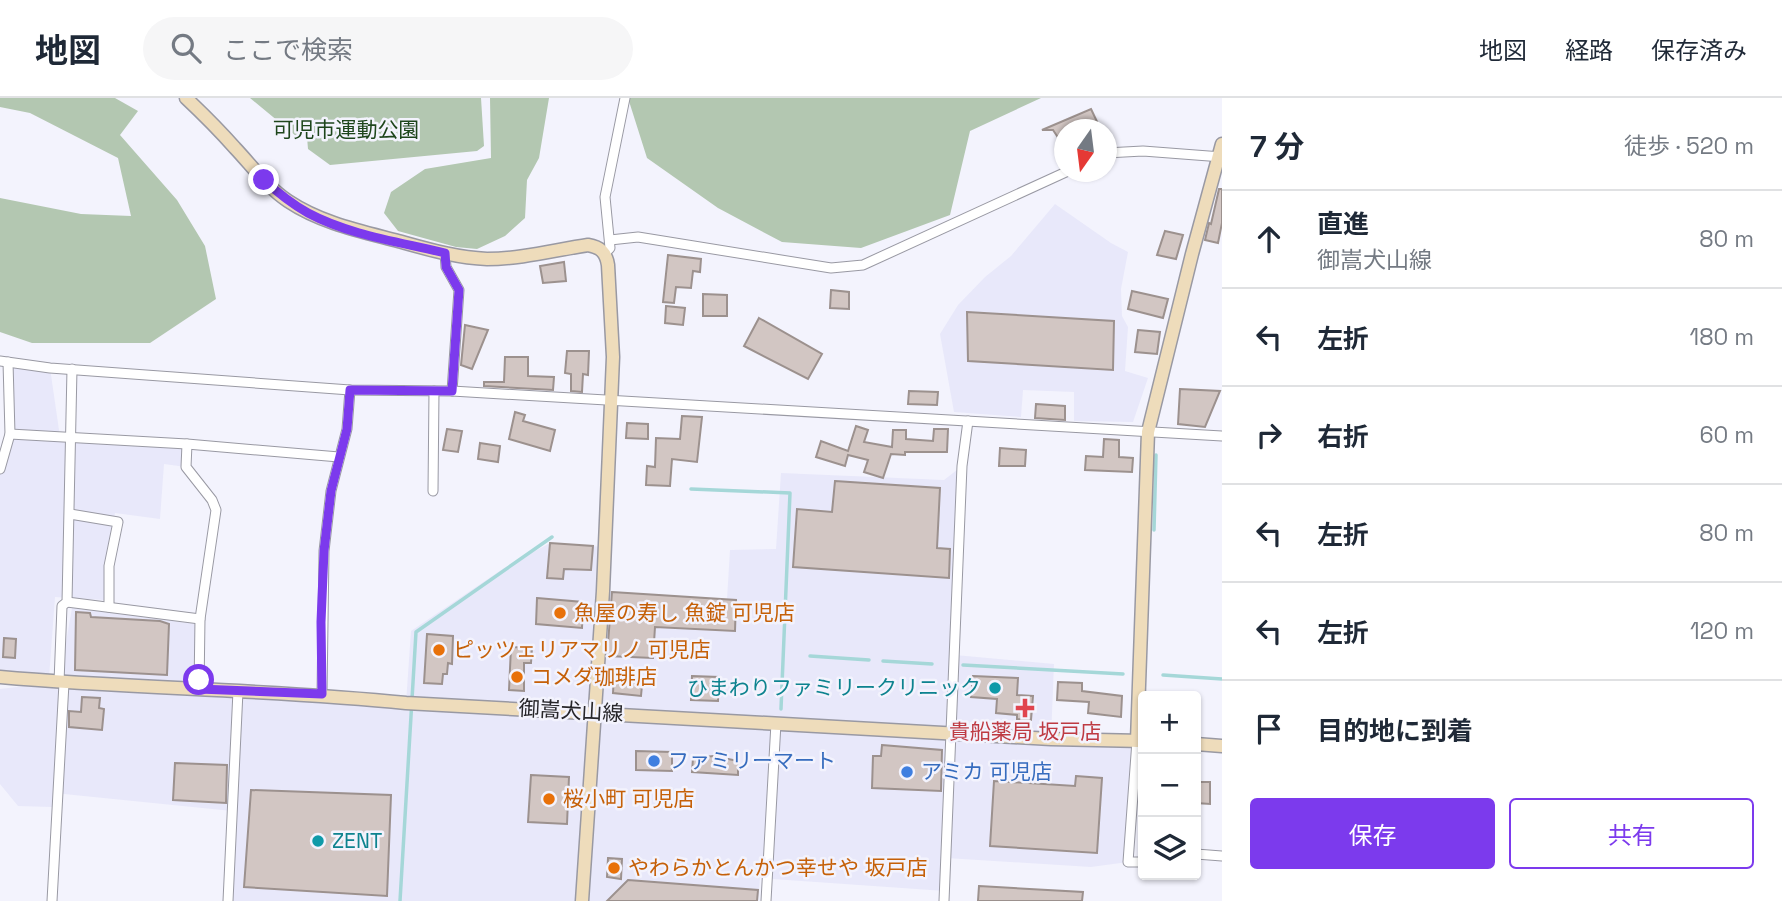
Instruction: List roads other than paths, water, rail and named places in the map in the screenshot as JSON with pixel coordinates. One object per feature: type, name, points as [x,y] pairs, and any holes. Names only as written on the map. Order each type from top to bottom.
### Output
[{"type":"street","points":[[186,98],[211,121],[264,180],[298,207],[336,225],[445,253],[487,259],[588,245],[605,253],[612,327],[611,401],[603,580],[582,901]]},
{"type":"street","points":[[605,253],[610,248],[606,197],[625,98]]},
{"type":"street","points":[[1141,691],[1148,432],[1222,144]]},
{"type":"street","points":[[1117,152],[1143,151],[1220,157]]},
{"type":"street","points":[[610,240],[638,237],[831,268],[863,265],[1054,177]]},
{"type":"street","points":[[445,253],[446,267],[459,290],[452,391]]},
{"type":"street","points":[[0,469],[10,434],[4,362],[350,390],[452,391],[1222,436]]},
{"type":"street","points":[[67,602],[72,369]]},
{"type":"street","points":[[322,694],[324,551],[331,491],[347,429],[350,390]]},
{"type":"street","points":[[433,491],[434,391]]},
{"type":"street","points":[[944,901],[962,480],[968,421]]},
{"type":"street","points":[[10,434],[187,444],[339,457]]},
{"type":"street","points":[[187,444],[186,467],[212,500],[216,510],[200,619],[199,689]]},
{"type":"street","points":[[69,514],[118,522],[109,566],[109,607]]},
{"type":"street","points":[[52,901],[62,606],[67,602],[200,619]]},
{"type":"street","name":"御嵩犬山線","points":[[0,677],[61,683],[322,694],[412,703],[1138,741]]},
{"type":"street","points":[[228,901],[238,691]]},
{"type":"street","points":[[766,901],[776,723]]},
{"type":"street","points":[[1201,744],[1222,746]]},
{"type":"street","points":[[1138,862],[1128,862],[1139,754]]},
{"type":"street","points":[[1201,856],[1222,856]]},
{"type":"waterway","points":[[1154,530],[1156,455]]},
{"type":"waterway","points":[[691,489],[790,493],[781,709]]},
{"type":"waterway","points":[[400,901],[416,632],[552,537]]},
{"type":"waterway","points":[[810,656],[869,660]]},
{"type":"waterway","points":[[883,661],[932,664]]},
{"type":"waterway","points":[[963,665],[1123,674]]},
{"type":"waterway","points":[[1163,675],[1222,679]]},
{"type":"place","name":"魚屋の寿し 魚錠 可児店","points":[[560,613]]},
{"type":"place","name":"ピッツェリアマリノ 可児店","points":[[439,650]]},
{"type":"place","name":"コメダ珈琲店","points":[[517,677]]},
{"type":"place","name":"ひまわりファミリークリニック","points":[[995,688]]},
{"type":"place","name":"貴船薬局 坂戸店","points":[[1025,708]]},
{"type":"place","name":"ファミリーマート","points":[[654,761]]},
{"type":"place","name":"アミカ 可児店","points":[[907,772]]},
{"type":"place","name":"桜小町 可児店","points":[[549,799]]},
{"type":"place","name":"ZENT","points":[[318,841]]},
{"type":"place","name":"やわらかとんかつ幸せや 坂戸店","points":[[614,868]]},
{"type":"park label","name":"可児市運動公園","points":[[346,130]]}]
